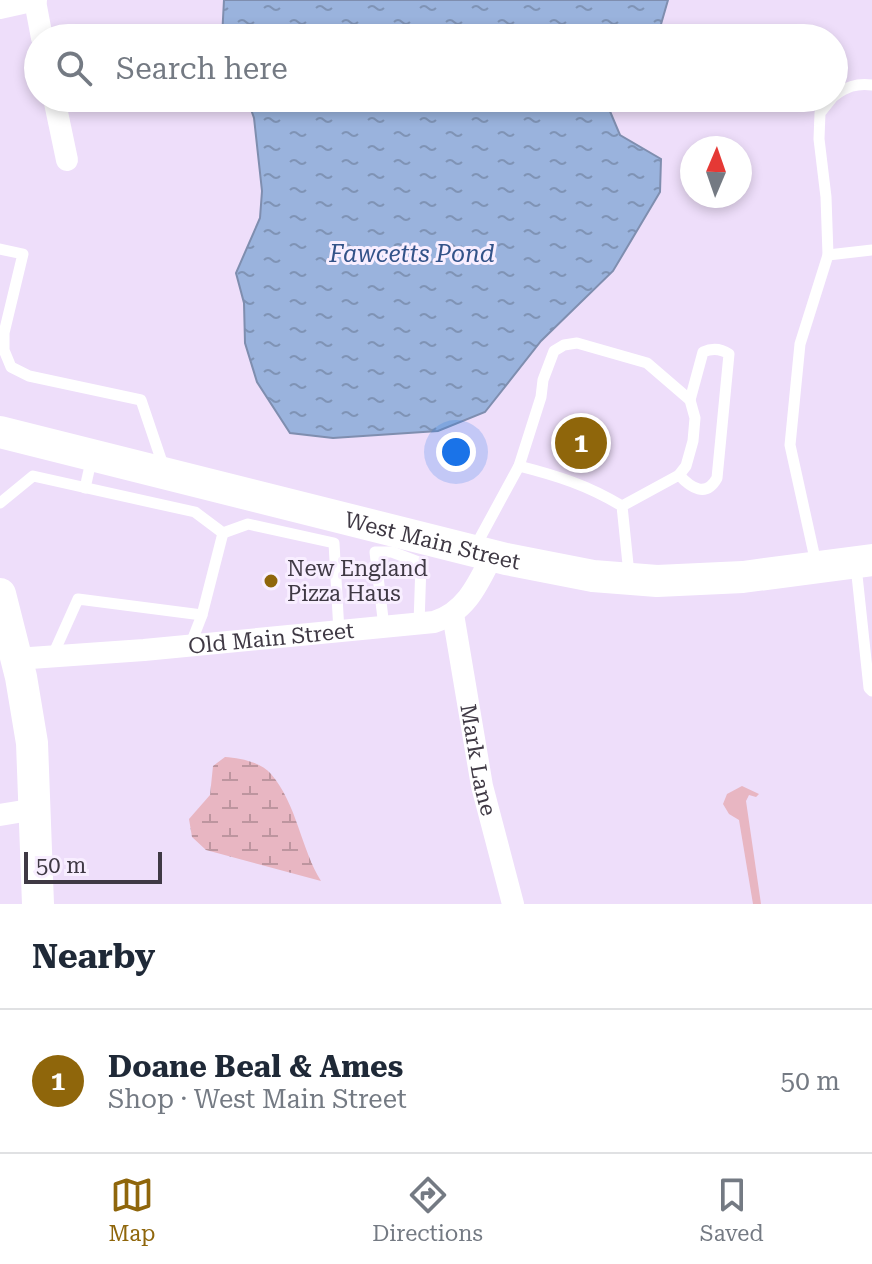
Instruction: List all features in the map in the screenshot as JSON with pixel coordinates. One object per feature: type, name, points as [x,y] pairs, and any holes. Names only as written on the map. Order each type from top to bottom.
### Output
[{"type":"main road","name":"West Main Street","points":[[0,432],[165,472],[199,497],[583,574],[630,580],[743,577],[864,561]]},
{"type":"main road","points":[[0,594],[28,718],[36,809],[38,904]]},
{"type":"street","points":[[0,8],[35,0],[39,24]]},
{"type":"street","points":[[57,112],[67,160]]},
{"type":"street","points":[[453,614],[466,602],[482,553]]},
{"type":"street","name":"Old Main Street","points":[[16,659],[384,628],[419,624],[453,614]]},
{"type":"street","name":"Mark Lane","points":[[453,614],[482,786],[513,904]]},
{"type":"street","points":[[0,815],[36,809]]},
{"type":"lane","points":[[848,87],[872,85]]},
{"type":"lane","points":[[817,567],[790,445],[800,344],[828,255],[826,197],[819,139],[821,112]]},
{"type":"lane","points":[[0,249],[23,254],[4,333],[4,350],[11,367],[29,376],[141,400],[165,472]]},
{"type":"lane","points":[[828,255],[872,250]]},
{"type":"lane","points":[[482,553],[519,466],[554,351],[577,343],[647,363],[690,400]]},
{"type":"lane","points":[[622,506],[679,475],[686,466],[695,418],[690,400],[703,352],[723,350],[729,354],[717,478],[712,486],[703,490],[691,488],[679,475]]},
{"type":"lane","points":[[85,488],[92,454]]},
{"type":"lane","points":[[519,466],[573,480],[622,506]]},
{"type":"lane","points":[[0,503],[33,476],[85,488],[199,497],[223,533]]},
{"type":"lane","points":[[622,506],[630,580]]},
{"type":"lane","points":[[190,646],[202,615],[223,533],[253,510],[334,543],[339,632]]},
{"type":"lane","points":[[384,628],[375,552],[392,552],[421,563],[419,624]]},
{"type":"lane","points":[[864,561],[869,688],[872,691]]},
{"type":"lane","points":[[52,658],[78,599],[202,615]]},
{"type":"green space","points":[[225,757],[256,764],[271,774],[287,799],[321,881],[206,850],[192,837],[189,819],[210,795],[213,766]]},
{"type":"green space","points":[[742,786],[759,794],[756,797],[749,795],[746,801],[761,904],[753,904],[739,820],[729,814],[723,804],[727,794]]},
{"type":"water","points":[[224,0],[668,0],[661,24],[223,24]]},
{"type":"water","name":"Fawcetts Pond","points":[[252,112],[610,112],[620,135],[661,159],[660,192],[613,271],[541,341],[485,412],[438,431],[333,438],[290,433],[257,382],[245,343],[244,303],[236,273],[260,218],[262,191]]},
{"type":"place","name":"Doane Beal & Ames","points":[[581,443]]},
{"type":"place","name":"New England Pizza Haus","points":[[271,581]]}]
